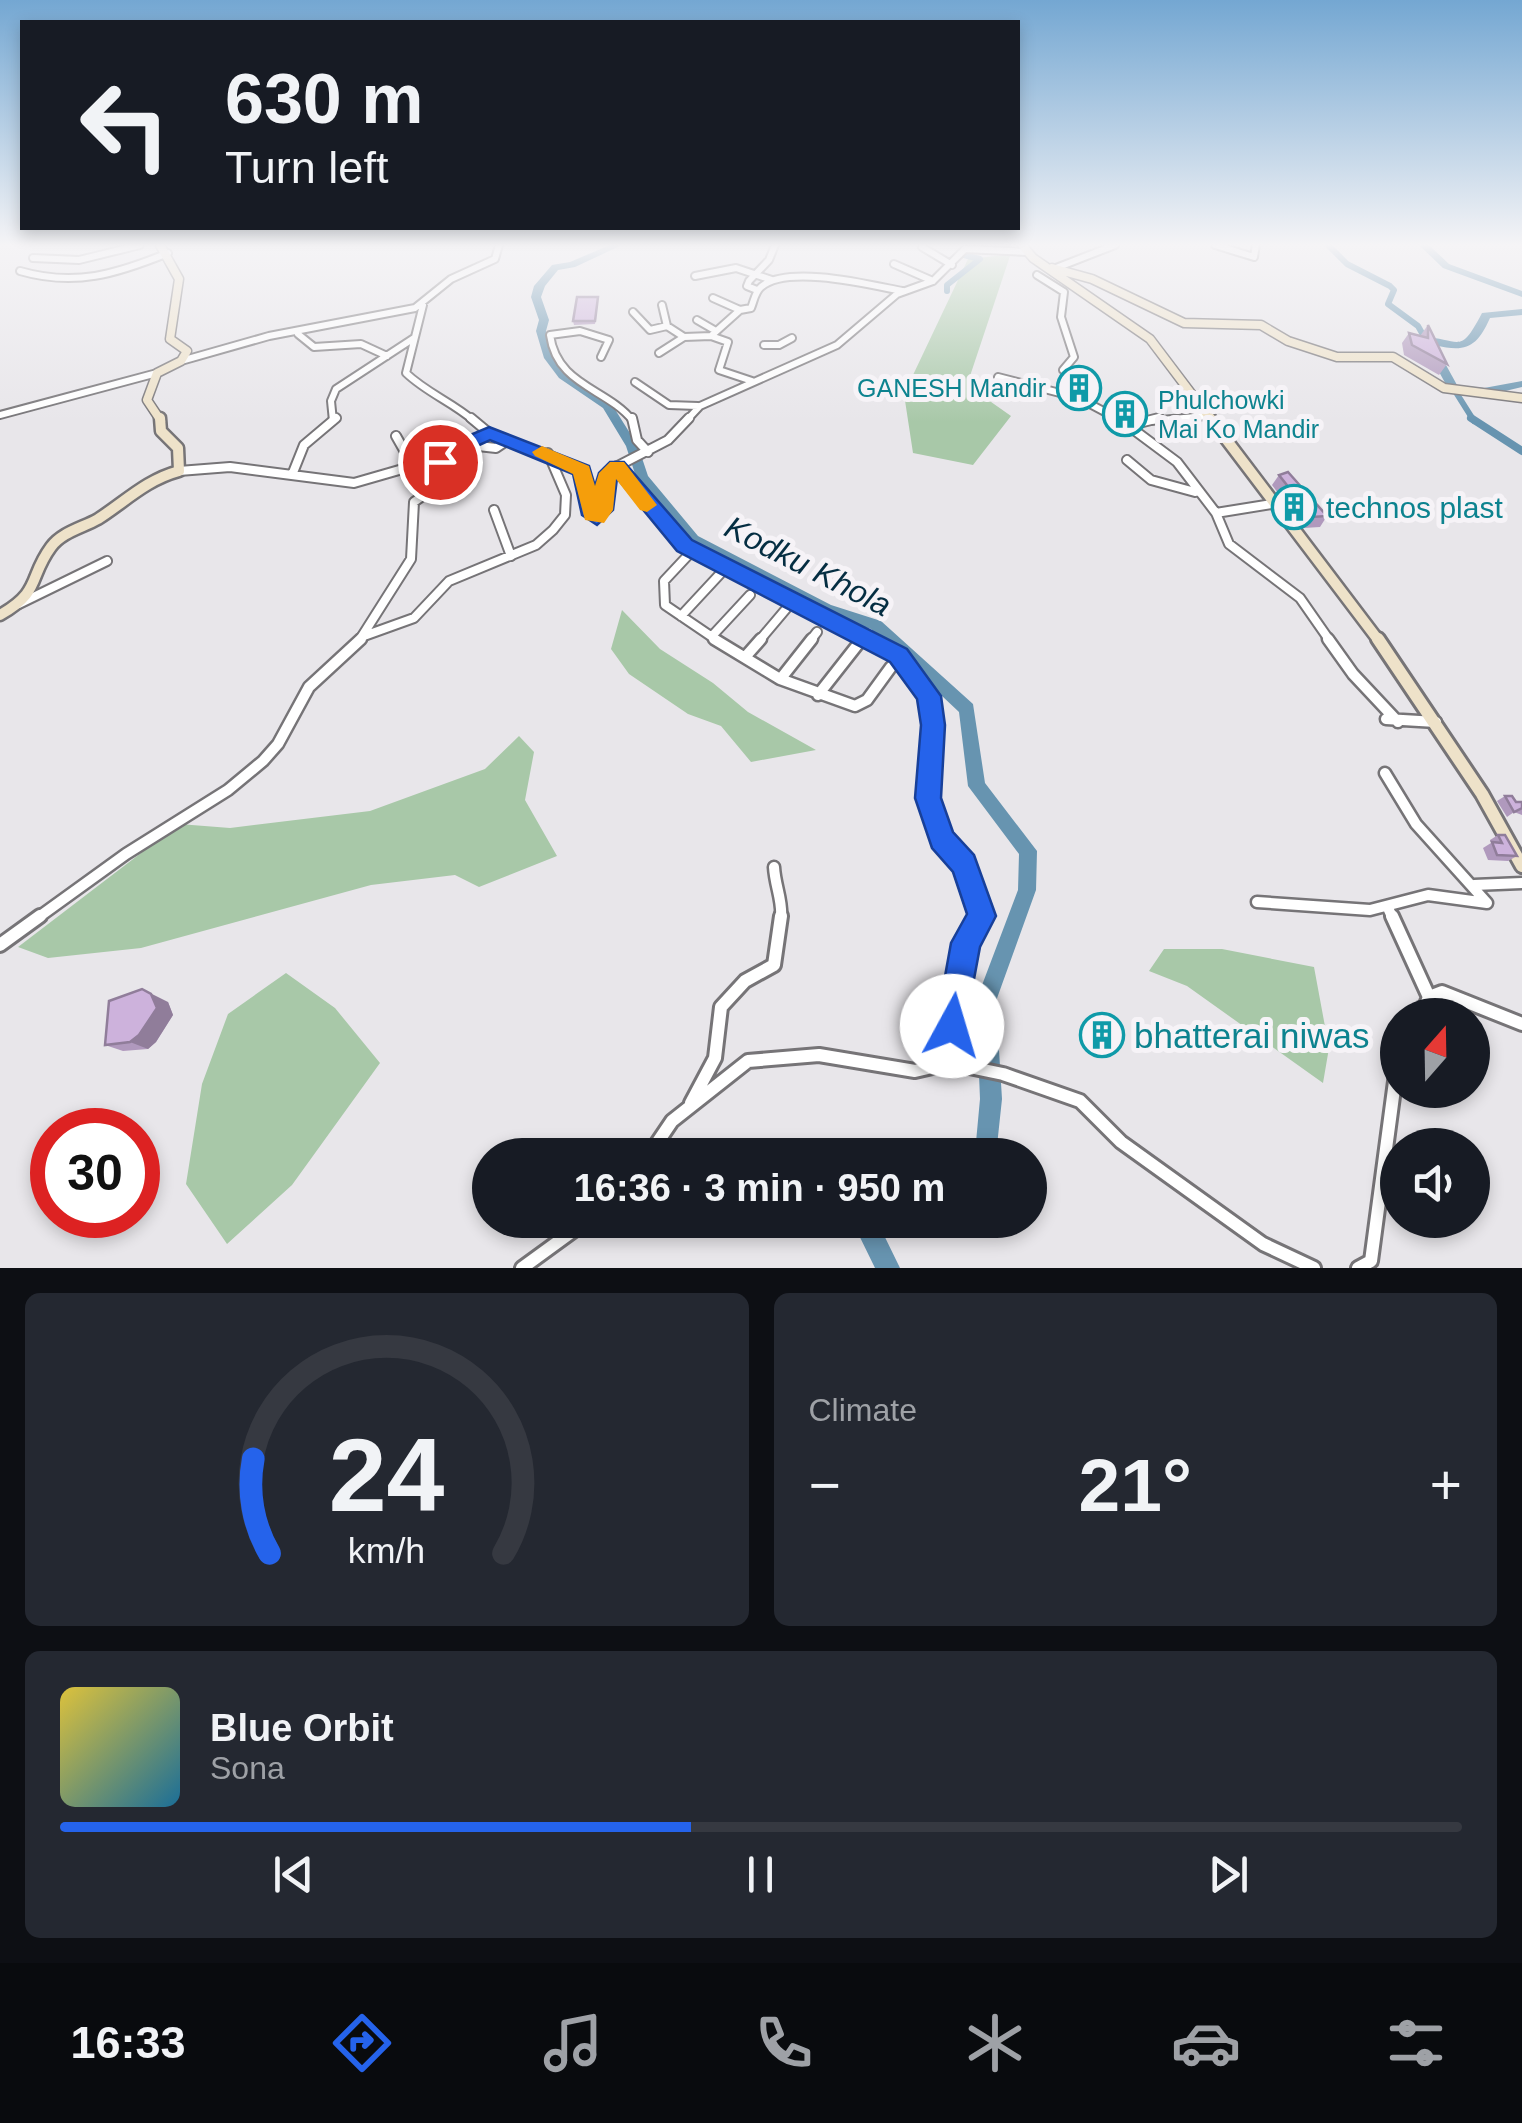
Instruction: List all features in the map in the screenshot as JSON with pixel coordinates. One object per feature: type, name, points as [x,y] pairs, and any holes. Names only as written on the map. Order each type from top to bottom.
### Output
[{"type":"street","points":[[180,304],[172,318],[170,339],[187,348],[180,362]]},
{"type":"street","points":[[727,304],[740,310]]},
{"type":"street","points":[[659,353],[684,337],[714,333],[752,304]]},
{"type":"street","points":[[0,415],[157,374],[180,362],[270,336],[298,334],[423,305],[406,367],[410,378],[425,392],[454,405],[505,442],[548,453],[582,470],[592,515],[597,518],[602,510],[606,478],[621,465],[668,440],[700,406],[837,345],[887,304]]},
{"type":"street","points":[[1063,304],[1061,317],[1074,358],[1063,370],[1084,387],[1087,400]]},
{"type":"street","points":[[1101,304],[1143,331],[1387,651],[1436,722],[1522,866]]},
{"type":"street","points":[[1145,304],[1184,323],[1261,325],[1288,341],[1337,357],[1358,360],[1393,356],[1444,388],[1522,398]]},
{"type":"street","points":[[662,305],[667,326],[684,337]]},
{"type":"street","points":[[633,312],[650,330],[667,326]]},
{"type":"street","points":[[698,320],[728,342],[719,370],[752,380]]},
{"type":"street","points":[[601,357],[610,340],[580,331],[550,335],[554,356],[582,386],[632,417],[645,454]]},
{"type":"street","points":[[298,334],[314,348],[361,344],[387,356]]},
{"type":"street","points":[[292,475],[304,445],[336,418],[331,401],[336,389],[414,338]]},
{"type":"street","points":[[764,346],[792,338]]},
{"type":"street","points":[[157,374],[146,400],[162,420],[161,431],[178,448],[179,471]]},
{"type":"street","points":[[996,384],[998,377],[1087,400],[1130,425],[1178,462],[1197,493],[1216,513],[1220,538],[1227,546],[1301,599],[1360,683],[1392,720],[1436,722]]},
{"type":"street","points":[[634,382],[668,405],[700,406]]},
{"type":"street","points":[[1130,425],[1160,418],[1207,416]]},
{"type":"street","points":[[20,604],[42,574],[50,548],[144,484],[179,471],[230,467],[354,483],[412,466],[460,458],[470,442],[489,433]]},
{"type":"street","points":[[396,436],[412,466]]},
{"type":"street","points":[[364,636],[376,608],[411,560],[414,502],[448,478],[478,446],[496,448],[505,442]]},
{"type":"street","points":[[0,945],[126,854],[228,790],[263,761],[278,744],[309,687],[364,636],[414,618],[449,581],[536,545],[565,514],[566,494],[548,453]]},
{"type":"street","points":[[1127,460],[1151,480],[1197,493]]},
{"type":"street","points":[[621,465],[640,498],[693,550],[898,656],[929,696],[933,725],[928,798],[942,839],[964,865],[982,916],[966,943],[957,976],[950,1063]]},
{"type":"street","points":[[1216,513],[1272,504]]},
{"type":"street","points":[[494,510],[512,556]]},
{"type":"street","points":[[693,550],[664,581],[661,592],[665,606],[712,636],[818,695],[855,706],[867,700],[891,667]]},
{"type":"street","points":[[0,615],[106,562]]},
{"type":"street","points":[[680,616],[720,574]]},
{"type":"street","points":[[712,636],[750,595]]},
{"type":"street","points":[[746,656],[786,610]]},
{"type":"street","points":[[782,677],[817,632]]},
{"type":"street","points":[[818,695],[863,637]]},
{"type":"street","points":[[1257,902],[1294,908],[1388,908],[1428,894],[1487,903],[1474,884],[1416,824],[1385,773]]},
{"type":"street","points":[[688,1109],[716,1058],[721,1008],[731,992],[774,965],[783,904],[775,889],[774,867]]},
{"type":"street","points":[[1474,884],[1522,883]]},
{"type":"street","points":[[1388,908],[1430,997],[1442,992],[1522,1024]]},
{"type":"street","points":[[657,1138],[748,1062],[762,1057],[819,1055],[915,1071],[950,1063],[1003,1074],[1080,1101],[1121,1142],[1263,1244],[1314,1268]]},
{"type":"street","points":[[1358,1268],[1371,1261],[1390,1108]]},
{"type":"street","points":[[522,1268],[563,1238]]},
{"type":"green space","points":[[947,304],[994,304],[967,385],[1011,416],[973,465],[913,453],[904,394]]},
{"type":"green space","points":[[622,610],[660,649],[713,683],[748,712],[816,750],[751,762],[721,726],[688,714],[629,674],[611,649]]},
{"type":"green space","points":[[519,736],[534,752],[525,800],[557,856],[479,887],[455,875],[371,885],[141,948],[48,958],[18,947],[179,824],[230,828],[370,811],[485,769]]},
{"type":"green space","points":[[1164,949],[1222,949],[1314,967],[1329,1048],[1323,1083],[1187,986],[1149,971]]},
{"type":"green space","points":[[286,973],[335,1008],[380,1063],[292,1185],[227,1244],[186,1184],[202,1084],[228,1014]]},
{"type":"building","points":[[576,304],[597,304],[595,321],[573,321]]},
{"type":"building","points":[[1428,325],[1447,364],[1412,345],[1409,333],[1428,338]]},
{"type":"building","points":[[1288,472],[1327,516],[1312,517],[1279,475]]},
{"type":"building","points":[[1505,796],[1522,802],[1522,808],[1514,812]]},
{"type":"building","points":[[1498,835],[1505,835],[1517,856],[1497,855],[1492,842],[1502,843]]},
{"type":"building","points":[[142,989],[151,994],[157,1008],[130,1042],[105,1045],[109,1001]]},
{"type":"building","points":[[1105,1018],[1120,1034],[1109,1045],[1094,1028]]},
{"type":"waterway","name":"Kodku Khola","points":[[537,304],[544,320],[541,331],[550,358],[563,376],[607,406],[632,446],[642,477],[693,539],[826,609],[876,625],[967,709],[977,786],[1028,851],[1027,890],[986,1001],[991,1099],[987,1138]]},
{"type":"waterway","points":[[1388,304],[1418,326],[1427,342]]},
{"type":"waterway","points":[[1522,312],[1486,315],[1476,337],[1456,347],[1426,339],[1453,388],[1484,392],[1522,384]]},
{"type":"waterway","points":[[1439,364],[1454,387]]},
{"type":"waterway","points":[[1457,394],[1473,419]]},
{"type":"waterway","points":[[1473,419],[1522,451]]},
{"type":"waterway","name":"Kodku Khola","points":[[873,1238],[888,1268]]},
{"type":"slow traffic","points":[[542,452],[582,470],[592,515],[597,518],[602,510],[606,478],[617,466],[647,505]]},
{"type":"place","name":"GANESH Mandir","points":[[1079,388]]},
{"type":"place","name":"Phulchowki Mai Ko Mandir","points":[[1125,414]]},
{"type":"place","name":"technos plast","points":[[1294,507]]},
{"type":"place","name":"bhatterai niwas","points":[[1102,1035]]},
{"type":"route","points":[[440,462],[460,458],[470,442],[489,433],[505,442],[548,453],[582,470],[592,515],[597,518],[602,510],[606,478],[617,466],[684,546],[898,656],[929,696],[933,725],[928,798],[942,839],[964,865],[982,916],[966,943],[957,976],[952,1026]]}]
